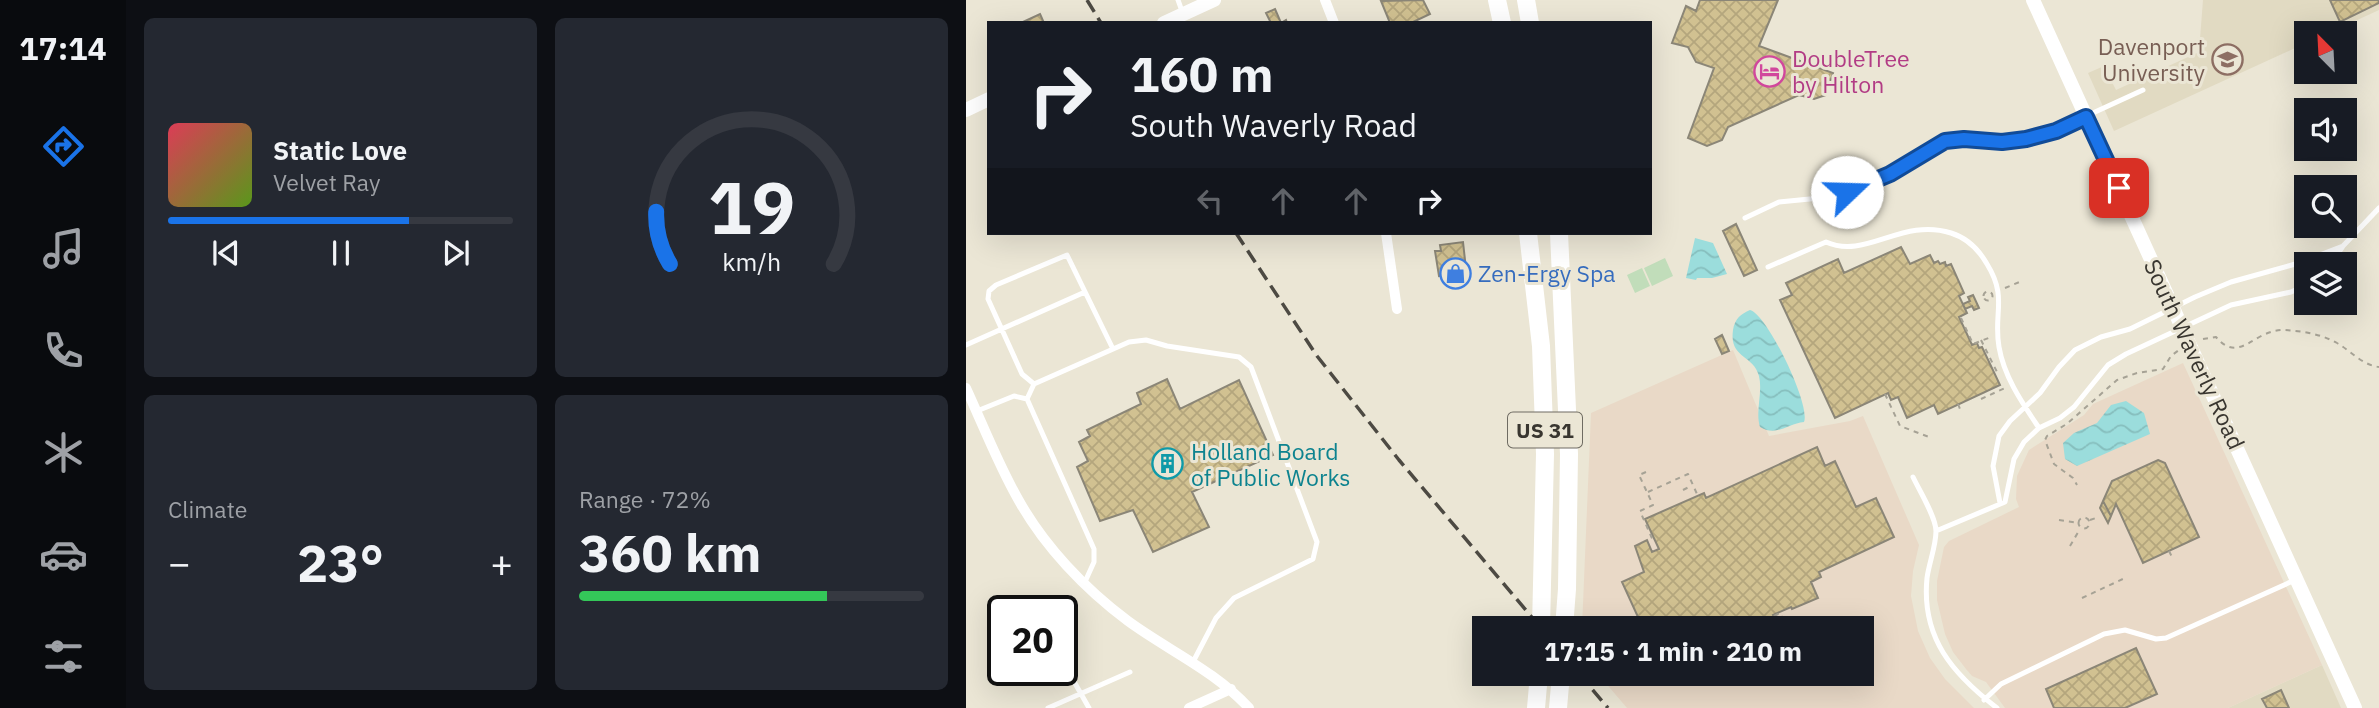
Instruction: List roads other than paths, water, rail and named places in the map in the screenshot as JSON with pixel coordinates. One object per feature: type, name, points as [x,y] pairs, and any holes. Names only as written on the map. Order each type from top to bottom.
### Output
[{"type":"highway","points":[[1497,0],[1502,21]]},
{"type":"highway","points":[[1526,0],[1530,21]]},
{"type":"highway","name":"US 31","points":[[1528,235],[1541,346],[1545,454],[1541,616]]},
{"type":"highway","name":"US 31","points":[[1559,235],[1569,454],[1564,616]]},
{"type":"highway","points":[[1536,708],[1538,686]]},
{"type":"highway","points":[[1558,708],[1560,686]]},
{"type":"main road","points":[[1166,21],[1181,7],[1214,0]]},
{"type":"main road","name":"South Waverly Road","points":[[2033,0],[2356,708]]},
{"type":"main road","points":[[966,110],[987,100]]},
{"type":"street","points":[[1325,0],[1334,21]]},
{"type":"street","points":[[1386,235],[1398,309]]},
{"type":"street","points":[[966,388],[1018,499],[1045,540],[1084,584],[1128,621],[1194,662],[1231,689],[1248,708]]},
{"type":"street","points":[[1189,708],[1231,689]]},
{"type":"lane","points":[[1745,219],[1779,202],[1820,198],[1853,190],[1890,174],[1945,141],[1964,139],[2002,142],[2026,139],[2056,131],[2143,90]]},
{"type":"lane","points":[[2339,252],[2379,208]]},
{"type":"lane","points":[[1768,267],[1826,242],[1837,247],[1852,247],[1922,228],[1956,235],[1967,241],[1983,258],[1997,285],[2000,299],[2000,353],[2005,369],[2039,428]]},
{"type":"lane","points":[[2003,503],[1994,472],[1996,447],[2005,426],[2040,393],[2067,358],[2084,345],[2130,329],[2231,282],[2299,263],[2343,246]]},
{"type":"lane","points":[[1034,384],[1022,374],[988,299],[989,291],[996,285],[1067,255],[1113,349]]},
{"type":"lane","points":[[2003,503],[2014,459],[2024,442],[2039,428],[2060,418],[2074,407],[2099,374],[2118,359],[2231,305],[2294,291]]},
{"type":"lane","points":[[966,345],[1085,292]]},
{"type":"lane","points":[[1084,584],[1094,562],[1094,549],[1027,399],[1034,384],[1129,342],[1146,340],[1167,346],[1239,357],[1251,367],[1317,542],[1313,559],[1234,598],[1216,618],[1194,662]]},
{"type":"lane","points":[[977,411],[1014,396],[1027,399]]},
{"type":"lane","points":[[1913,477],[1936,531],[1926,597],[1931,628],[1953,669],[1984,700],[1997,708]]},
{"type":"lane","points":[[1936,531],[2003,503]]},
{"type":"lane","points":[[1984,700],[2001,684],[2076,650],[2104,634],[2125,630],[2156,639],[2166,638],[2298,579]]},
{"type":"lane","points":[[1048,708],[1130,672]]},
{"type":"lane","points":[[1078,686],[1089,708]]},
{"type":"lane","points":[[1984,700],[1987,708]]},
{"type":"water","points":[[1695,238],[1713,243],[1727,274],[1696,280],[1686,278]]},
{"type":"water","points":[[1750,310],[1767,327],[1786,361],[1801,398],[1804,422],[1772,431],[1760,427],[1759,376],[1752,364],[1738,351],[1733,339],[1737,319]]},
{"type":"water","points":[[2126,401],[2144,413],[2150,434],[2077,466],[2065,459],[2063,443],[2074,433],[2097,423],[2111,405]]},
{"type":"railway","points":[[1087,0],[1100,21]]},
{"type":"railway","points":[[1237,235],[1317,356],[1399,460],[1531,616]]},
{"type":"railway","points":[[1589,686],[1608,708]]},
{"type":"place","name":"Davenport University","points":[[2228,59]]},
{"type":"place","name":"DoubleTree by Hilton","points":[[1769,71]]},
{"type":"place","name":"Zen-Ergy Spa","points":[[1455,273]]},
{"type":"place","name":"Holland Board of Public Works","points":[[1168,464]]}]
